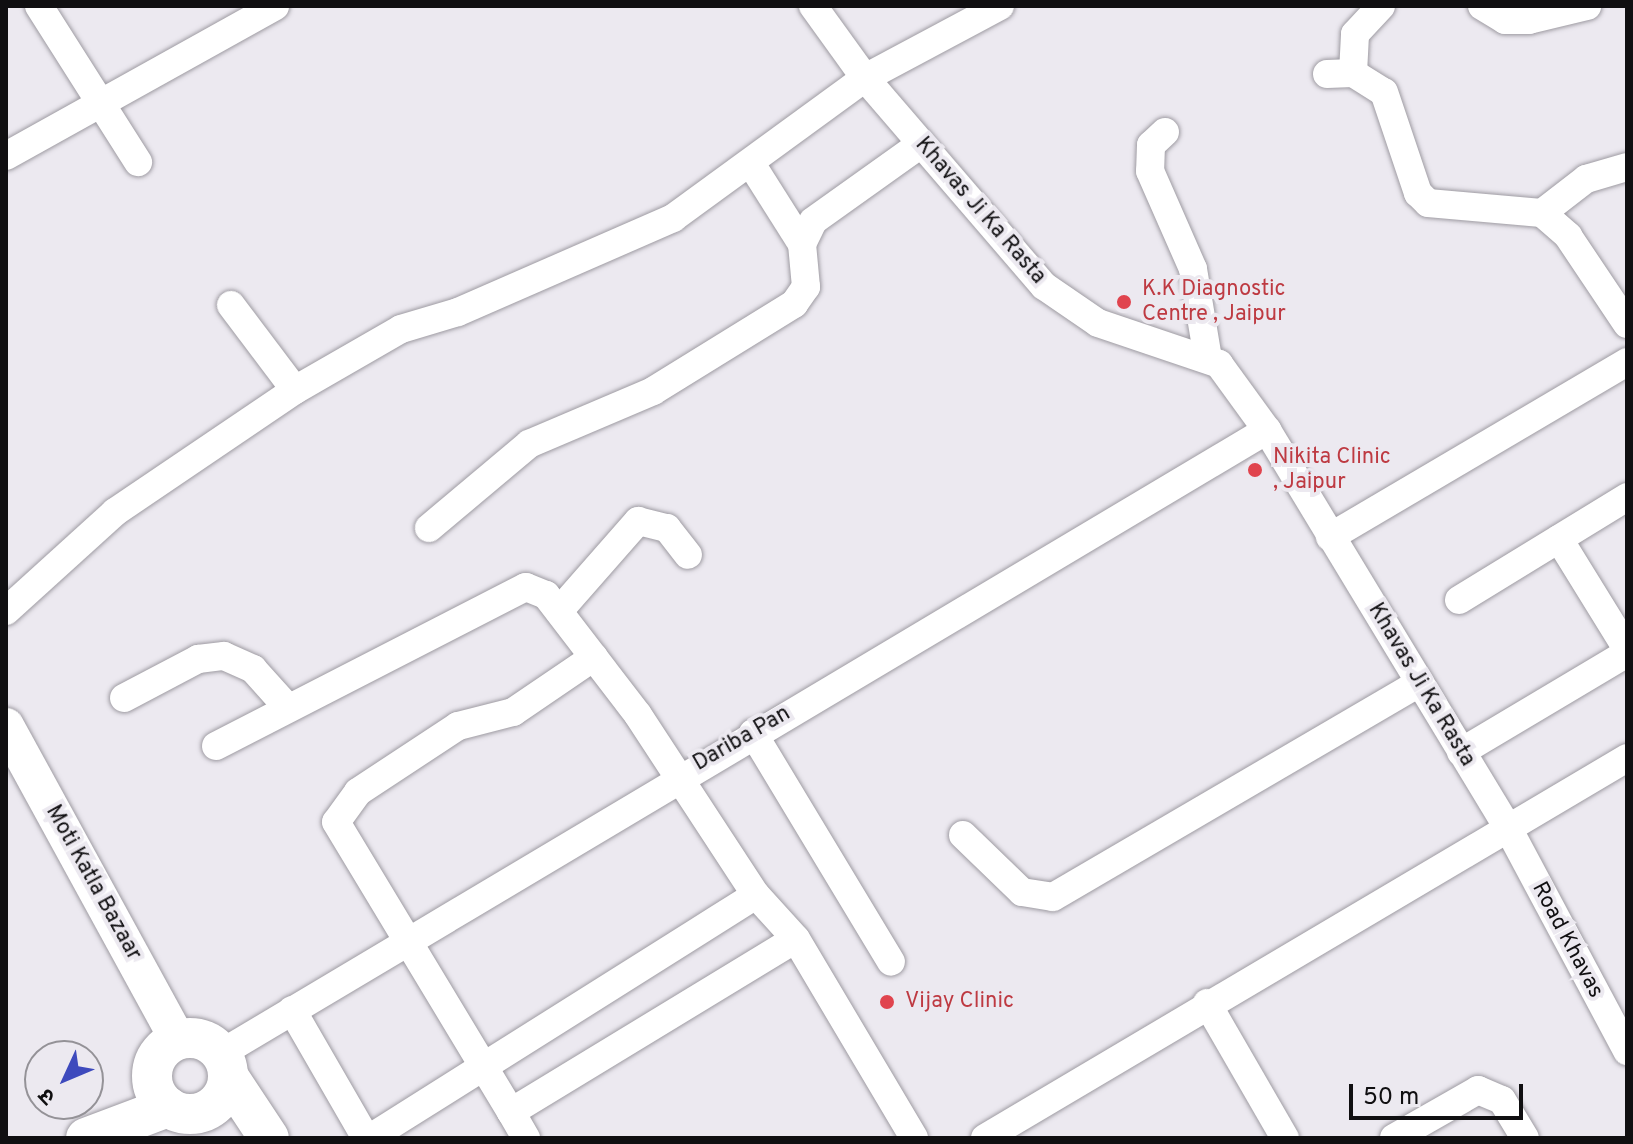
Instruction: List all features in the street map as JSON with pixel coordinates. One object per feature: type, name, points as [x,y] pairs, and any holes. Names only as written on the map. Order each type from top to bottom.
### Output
[{"type":"main road","points":[[186,1109],[159,1054],[178,1040],[201,1040],[224,1065],[269,1138]]},
{"type":"main road","points":[[87,1137],[221,1098],[224,1065]]},
{"type":"street","points":[[39,6],[103,101],[138,162]]},
{"type":"street","points":[[6,156],[275,6]]},
{"type":"street","name":"Khavas Ji Ka Rasta","points":[[813,6],[865,78],[1044,286],[1098,323],[1208,359],[1267,430],[1508,828]]},
{"type":"street","points":[[6,611],[115,512],[295,390],[401,329],[458,312],[673,218],[752,165],[865,78],[1000,6]]},
{"type":"street","points":[[1381,6],[1355,34],[1340,74],[1384,92],[1418,193],[1428,203],[1542,213],[1568,236],[1627,324]]},
{"type":"street","points":[[1482,6],[1505,20],[1529,20],[1587,6]]},
{"type":"street","points":[[1165,132],[1151,145],[1150,171],[1193,269],[1208,359]]},
{"type":"street","points":[[802,244],[827,207],[921,144]]},
{"type":"street","points":[[429,528],[529,444],[653,391],[794,304],[806,287],[802,244],[752,165]]},
{"type":"street","points":[[1542,213],[1586,179],[1627,167]]},
{"type":"street","points":[[231,305],[295,390]]},
{"type":"street","points":[[1330,537],[1627,362]]},
{"type":"street","name":"Dariba Pan","points":[[224,1065],[292,1010],[409,936],[1267,430]]},
{"type":"street","points":[[1459,600],[1627,497]]},
{"type":"street","points":[[559,611],[638,521],[667,528],[688,555]]},
{"type":"street","points":[[1461,752],[1627,651],[1559,539]]},
{"type":"street","points":[[216,746],[511,591],[546,595],[680,775],[756,895],[796,939],[914,1138]]},
{"type":"street","points":[[124,698],[198,659],[224,656],[253,669],[288,708]]},
{"type":"street","points":[[526,1138],[409,936],[336,822],[343,808],[458,726],[513,712],[594,657]]},
{"type":"street","points":[[963,835],[1022,892],[1053,897],[1418,684]]},
{"type":"street","points":[[753,733],[891,962]]},
{"type":"street","name":"Moti Katla Bazaar","points":[[11,749],[178,1040]]},
{"type":"street","points":[[985,1138],[1207,1003],[1627,758]]},
{"type":"street","name":"Road Khavas","points":[[1508,828],[1627,1051]]},
{"type":"street","points":[[292,1010],[368,1138],[756,895]]},
{"type":"street","points":[[511,1112],[796,939]]},
{"type":"street","points":[[1207,1003],[1285,1138]]},
{"type":"street","points":[[1394,1138],[1478,1090],[1502,1100],[1525,1138]]},
{"type":"place","name":"K.K Diagnostic Centre , Jaipur","points":[[1124,302]]},
{"type":"place","name":"Nikita Clinic , Jaipur","points":[[1255,470]]},
{"type":"place","name":"Vijay Clinic","points":[[887,1002]]}]
